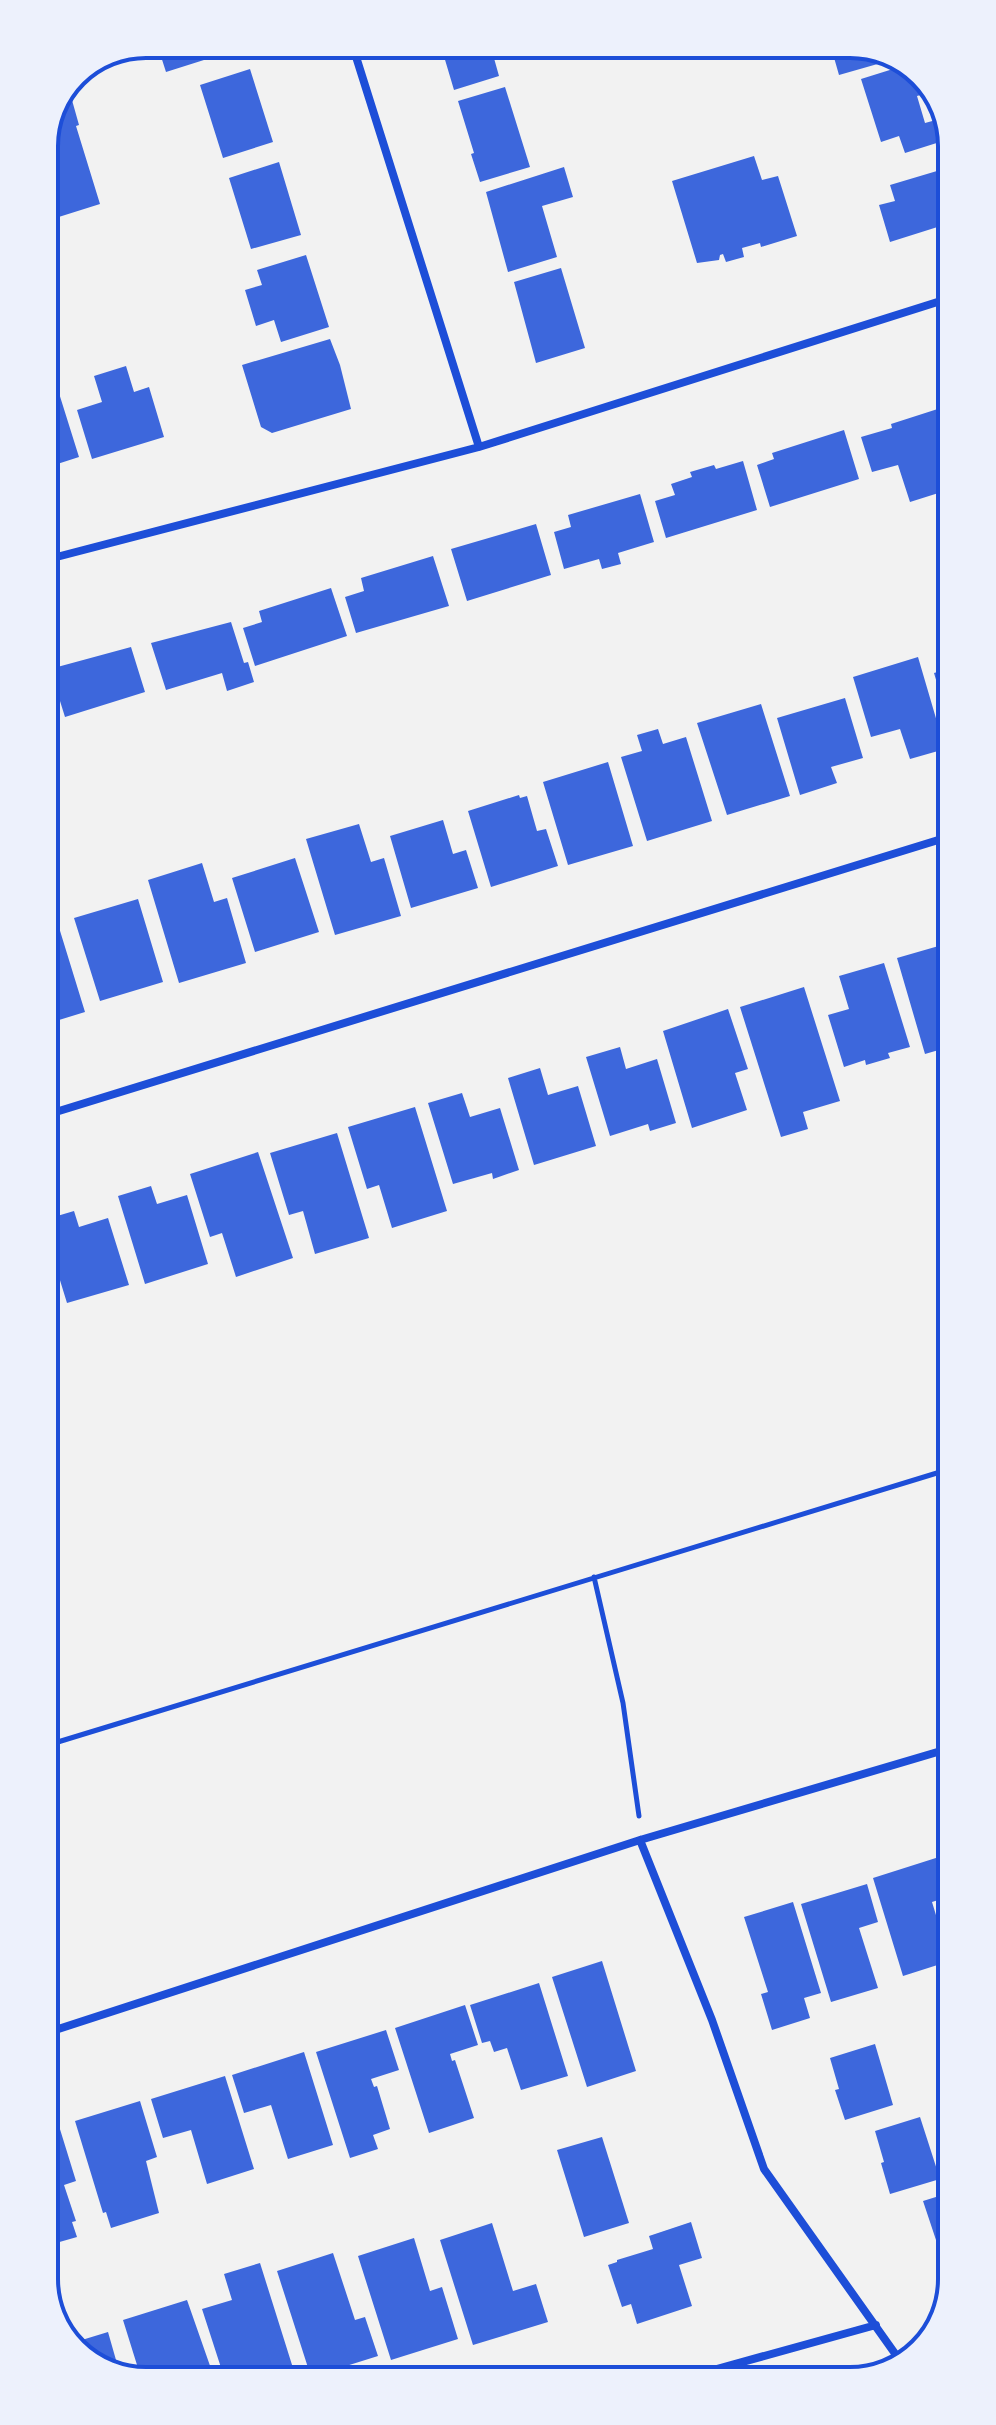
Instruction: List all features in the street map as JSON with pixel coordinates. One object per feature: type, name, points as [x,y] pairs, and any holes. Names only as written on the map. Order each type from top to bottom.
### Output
[{"type":"street","points":[[356,58],[479,447]]},
{"type":"street","points":[[58,557],[479,447],[938,302]]},
{"type":"street","points":[[58,1111],[938,840]]},
{"type":"street","points":[[58,2029],[640,1840],[938,1752]]},
{"type":"street","points":[[640,1840],[712,2020],[764,2169],[896,2354]]},
{"type":"street","points":[[724,2367],[876,2325]]},
{"type":"path","points":[[58,1742],[938,1473]]},
{"type":"path","points":[[594,1577],[623,1703],[639,1816]]},
{"type":"building","points":[[162,58],[210,58],[166,72]]},
{"type":"building","points":[[444,58],[494,58],[499,76],[454,90]]},
{"type":"building","points":[[834,58],[856,58],[879,63],[839,75]]},
{"type":"building","points":[[250,69],[273,142],[223,158],[200,85]]},
{"type":"building","points":[[893,69],[904,76],[922,95],[917,96],[925,123],[934,121],[938,143],[905,153],[899,136],[881,142],[861,79]]},
{"type":"building","points":[[505,87],[530,167],[480,182],[458,101]]},
{"type":"building","points":[[72,99],[79,125],[76,126],[100,204],[58,217],[58,140],[61,123]]},
{"type":"building","points":[[754,156],[762,180],[778,176],[797,236],[761,247],[760,243],[742,248],[744,257],[726,262],[723,254],[719,260],[697,263],[672,181]]},
{"type":"building","points":[[279,162],[301,235],[251,249],[229,178]]},
{"type":"building","points":[[564,167],[573,197],[542,206],[557,257],[508,272],[486,192]]},
{"type":"building","points":[[938,171],[938,227],[890,242],[879,205],[895,201],[890,185]]},
{"type":"building","points":[[306,255],[329,327],[281,342],[274,320],[256,326],[245,290],[262,285],[257,270]]},
{"type":"building","points":[[561,268],[585,348],[536,363],[514,282]]},
{"type":"building","points":[[330,339],[351,409],[272,433],[261,427],[242,365]]},
{"type":"building","points":[[126,366],[134,392],[149,387],[164,437],[92,459],[77,410],[102,402],[94,376]]},
{"type":"building","points":[[58,390],[79,457],[58,464]]},
{"type":"building","points":[[938,409],[938,493],[910,502],[898,465],[872,472],[861,437],[892,428],[891,424]]},
{"type":"building","points":[[844,430],[859,479],[770,507],[757,465],[774,459],[772,453]]},
{"type":"building","points":[[743,461],[757,510],[666,538],[655,501],[675,495],[671,484],[692,477],[690,472]]},
{"type":"building","points":[[640,494],[654,542],[618,553],[621,564],[602,569],[599,559],[564,569],[554,532],[571,527],[568,515]]},
{"type":"building","points":[[536,524],[551,575],[467,601],[451,549]]},
{"type":"building","points":[[433,556],[449,606],[356,633],[345,597],[364,591],[361,578]]},
{"type":"building","points":[[331,588],[347,636],[255,666],[243,628],[262,622],[259,611]]},
{"type":"building","points":[[231,622],[244,663],[248,662],[254,682],[227,691],[222,673],[166,690],[151,643]]},
{"type":"building","points":[[131,647],[145,692],[65,717],[58,695],[58,667]]},
{"type":"building","points":[[918,657],[938,725],[938,751],[910,759],[900,729],[871,737],[853,677]]},
{"type":"building","points":[[845,698],[863,758],[831,767],[837,783],[800,795],[777,718]]},
{"type":"building","points":[[761,704],[790,796],[727,815],[697,723]]},
{"type":"building","points":[[658,729],[663,744],[686,737],[712,821],[647,841],[621,757],[642,751],[637,735]]},
{"type":"building","points":[[608,762],[633,846],[568,865],[543,782]]},
{"type":"building","points":[[519,795],[520,798],[527,796],[537,831],[546,829],[558,866],[491,887],[468,811]]},
{"type":"building","points":[[443,820],[453,854],[466,850],[478,888],[411,908],[390,836]]},
{"type":"building","points":[[359,824],[371,862],[384,858],[401,916],[335,935],[306,839]]},
{"type":"building","points":[[295,858],[319,932],[255,952],[232,878]]},
{"type":"building","points":[[202,863],[214,902],[227,898],[246,963],[179,983],[148,880]]},
{"type":"building","points":[[138,899],[163,982],[100,1001],[74,918]]},
{"type":"building","points":[[58,924],[85,1012],[58,1020]]},
{"type":"building","points":[[938,946],[938,1050],[925,1054],[897,958]]},
{"type":"building","points":[[884,963],[910,1047],[888,1053],[890,1058],[866,1065],[865,1060],[844,1067],[828,1015],[849,1009],[839,976]]},
{"type":"building","points":[[804,987],[840,1101],[803,1112],[808,1129],[781,1137],[740,1007]]},
{"type":"building","points":[[728,1009],[748,1069],[735,1073],[747,1110],[692,1128],[663,1031]]},
{"type":"building","points":[[620,1047],[626,1069],[657,1059],[676,1123],[650,1131],[648,1124],[610,1136],[586,1057]]},
{"type":"building","points":[[540,1068],[548,1095],[578,1086],[596,1146],[534,1165],[508,1078]]},
{"type":"building","points":[[462,1093],[470,1117],[500,1108],[519,1170],[493,1179],[492,1173],[453,1184],[428,1103]]},
{"type":"building","points":[[415,1107],[447,1211],[392,1228],[379,1185],[367,1189],[348,1127]]},
{"type":"building","points":[[337,1133],[369,1238],[315,1254],[303,1211],[289,1215],[270,1153]]},
{"type":"building","points":[[258,1152],[293,1258],[236,1277],[222,1233],[210,1237],[190,1174]]},
{"type":"building","points":[[151,1186],[157,1204],[187,1195],[208,1264],[145,1284],[118,1196]]},
{"type":"building","points":[[74,1211],[79,1227],[108,1218],[129,1285],[67,1303],[58,1274],[58,1216]]},
{"type":"building","points":[[938,1857],[938,1900],[932,1902],[938,1922],[938,1965],[903,1976],[873,1878]]},
{"type":"building","points":[[867,1884],[878,1922],[859,1928],[878,1988],[831,2002],[801,1904]]},
{"type":"building","points":[[793,1902],[821,1993],[804,1998],[810,2018],[772,2030],[761,1994],[768,1992],[744,1917]]},
{"type":"building","points":[[602,1961],[636,2071],[587,2087],[552,1977]]},
{"type":"building","points":[[539,1983],[568,2076],[521,2090],[507,2048],[494,2052],[490,2041],[482,2043],[470,2005]]},
{"type":"building","points":[[465,2005],[478,2045],[450,2054],[452,2061],[455,2060],[474,2118],[429,2133],[395,2028]]},
{"type":"building","points":[[386,2030],[399,2070],[371,2079],[374,2087],[377,2086],[390,2129],[373,2135],[378,2149],[350,2158],[316,2052]]},
{"type":"building","points":[[875,2044],[893,2105],[845,2120],[835,2090],[839,2089],[830,2058]]},
{"type":"building","points":[[304,2052],[333,2145],[288,2159],[271,2105],[244,2113],[232,2075]]},
{"type":"building","points":[[225,2076],[254,2169],[207,2184],[191,2130],[163,2138],[151,2099]]},
{"type":"building","points":[[140,2101],[157,2157],[146,2161],[159,2213],[111,2228],[106,2212],[103,2213],[75,2121]]},
{"type":"building","points":[[920,2117],[938,2180],[890,2194],[875,2131]]},
{"type":"building","points":[[58,2126],[76,2181],[64,2185],[76,2221],[72,2222],[77,2237],[58,2242]]},
{"type":"building","points":[[602,2137],[629,2223],[584,2237],[557,2150]]},
{"type":"building","points":[[938,2196],[938,2243],[937,2243],[923,2201]]},
{"type":"building","points":[[691,2222],[702,2258],[679,2265],[692,2306],[637,2324],[631,2304],[622,2307],[608,2265],[653,2249],[649,2236]]},
{"type":"building","points":[[492,2223],[513,2291],[536,2284],[548,2322],[473,2345],[440,2240]]},
{"type":"building","points":[[414,2238],[430,2291],[442,2287],[458,2339],[391,2360],[358,2256]]},
{"type":"building","points":[[333,2253],[355,2320],[365,2317],[378,2356],[343,2367],[308,2367],[277,2271]]},
{"type":"building","points":[[260,2263],[293,2367],[221,2367],[202,2309],[232,2300],[224,2274]]},
{"type":"building","points":[[187,2300],[210,2367],[137,2367],[123,2320]]},
{"type":"building","points":[[108,2332],[116,2361],[92,2349],[83,2340]]}]
